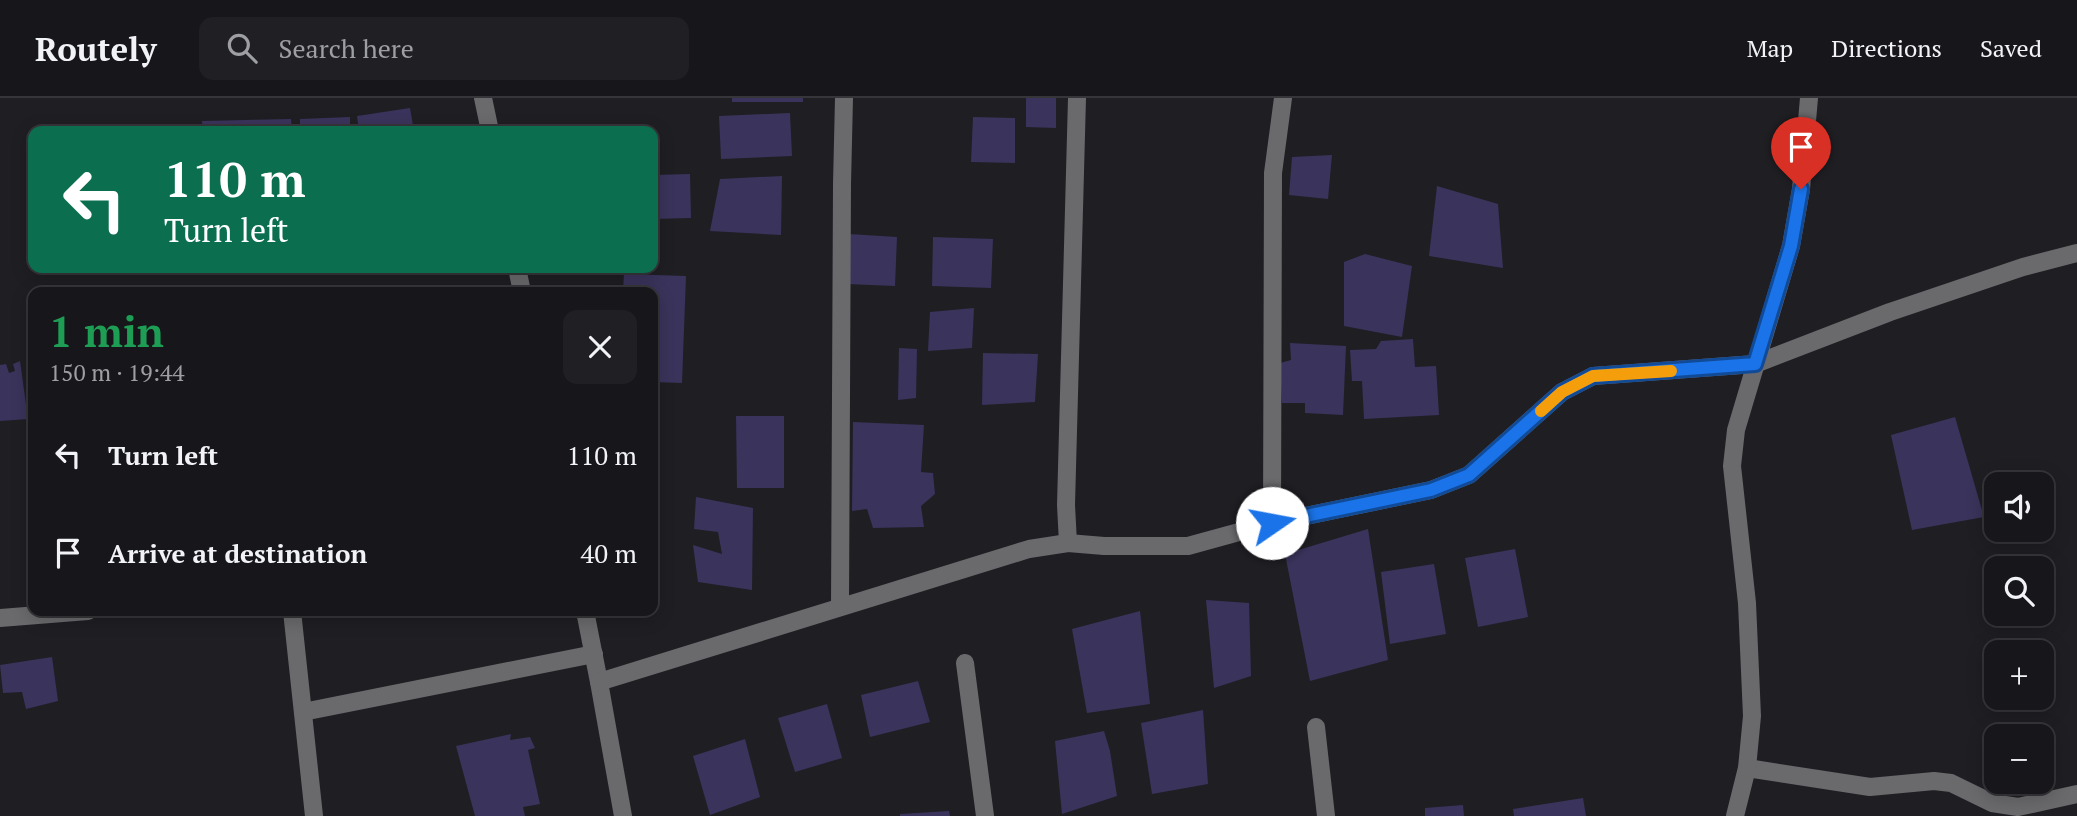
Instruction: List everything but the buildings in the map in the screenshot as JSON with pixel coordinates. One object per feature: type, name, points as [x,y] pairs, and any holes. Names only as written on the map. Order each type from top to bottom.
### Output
[{"type":"street","points":[[483,98],[489,126]]},
{"type":"street","points":[[840,606],[844,98]]},
{"type":"street","points":[[1068,543],[1066,505],[1077,98]]},
{"type":"street","points":[[1272,523],[1273,173],[1283,98]]},
{"type":"street","points":[[1735,816],[1747,768],[1752,716],[1747,603],[1732,466],[1736,430],[1791,246],[1801,189],[1809,98]]},
{"type":"street","points":[[599,682],[1029,549],[1068,543],[1188,546],[1272,523],[1431,490],[1469,475],[1562,392],[1593,376],[1755,364],[1904,307],[2023,267],[2077,253]]},
{"type":"street","points":[[0,618],[28,616]]},
{"type":"street","points":[[293,616],[314,816]]},
{"type":"street","points":[[586,616],[623,816]]},
{"type":"street","points":[[303,712],[594,654]]},
{"type":"street","points":[[965,663],[985,816]]},
{"type":"street","points":[[1316,727],[1326,816]]},
{"type":"street","points":[[1747,768],[1870,787],[1934,781],[1951,783],[1992,803],[2018,807],[2077,794]]},
{"type":"slow traffic","points":[[1541,411],[1562,392],[1593,376],[1671,371]]},
{"type":"route","points":[[1272,523],[1431,490],[1469,475],[1562,392],[1593,376],[1755,364],[1791,246],[1801,189]]}]
